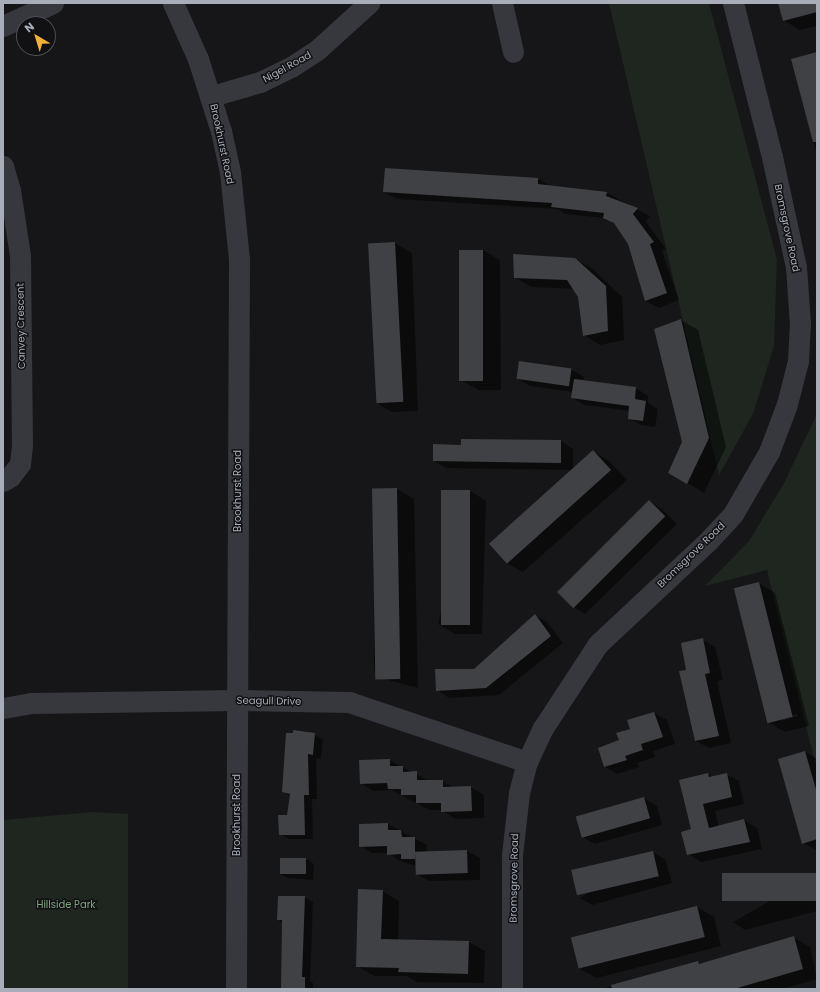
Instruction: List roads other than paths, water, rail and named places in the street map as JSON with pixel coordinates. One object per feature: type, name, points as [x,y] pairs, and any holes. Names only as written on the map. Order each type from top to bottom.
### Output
[{"type":"street","points":[[3,26],[53,3]]},
{"type":"street","name":"Brookhurst Road","points":[[173,3],[182,20],[212,96],[230,172],[239,259],[236,989]]},
{"type":"street","name":"Nigel Road","points":[[212,96],[260,82],[291,67],[316,51],[369,3]]},
{"type":"street","points":[[502,3],[513,52]]},
{"type":"street","name":"Bromsgrove Road","points":[[512,989],[512,855],[519,793],[527,762],[543,728],[598,644],[709,540],[733,514],[769,452],[787,404],[798,361],[800,324],[796,267],[772,157],[733,3]]},
{"type":"street","name":"Canvey Crescent","points":[[3,166],[10,190],[11,257],[22,445],[20,464],[10,477],[3,481]]},
{"type":"street","name":"Seagull Drive","points":[[3,708],[31,703],[237,700],[349,702],[527,762]]},
{"type":"park label","name":"Hillside Park","points":[[66,905]]}]
